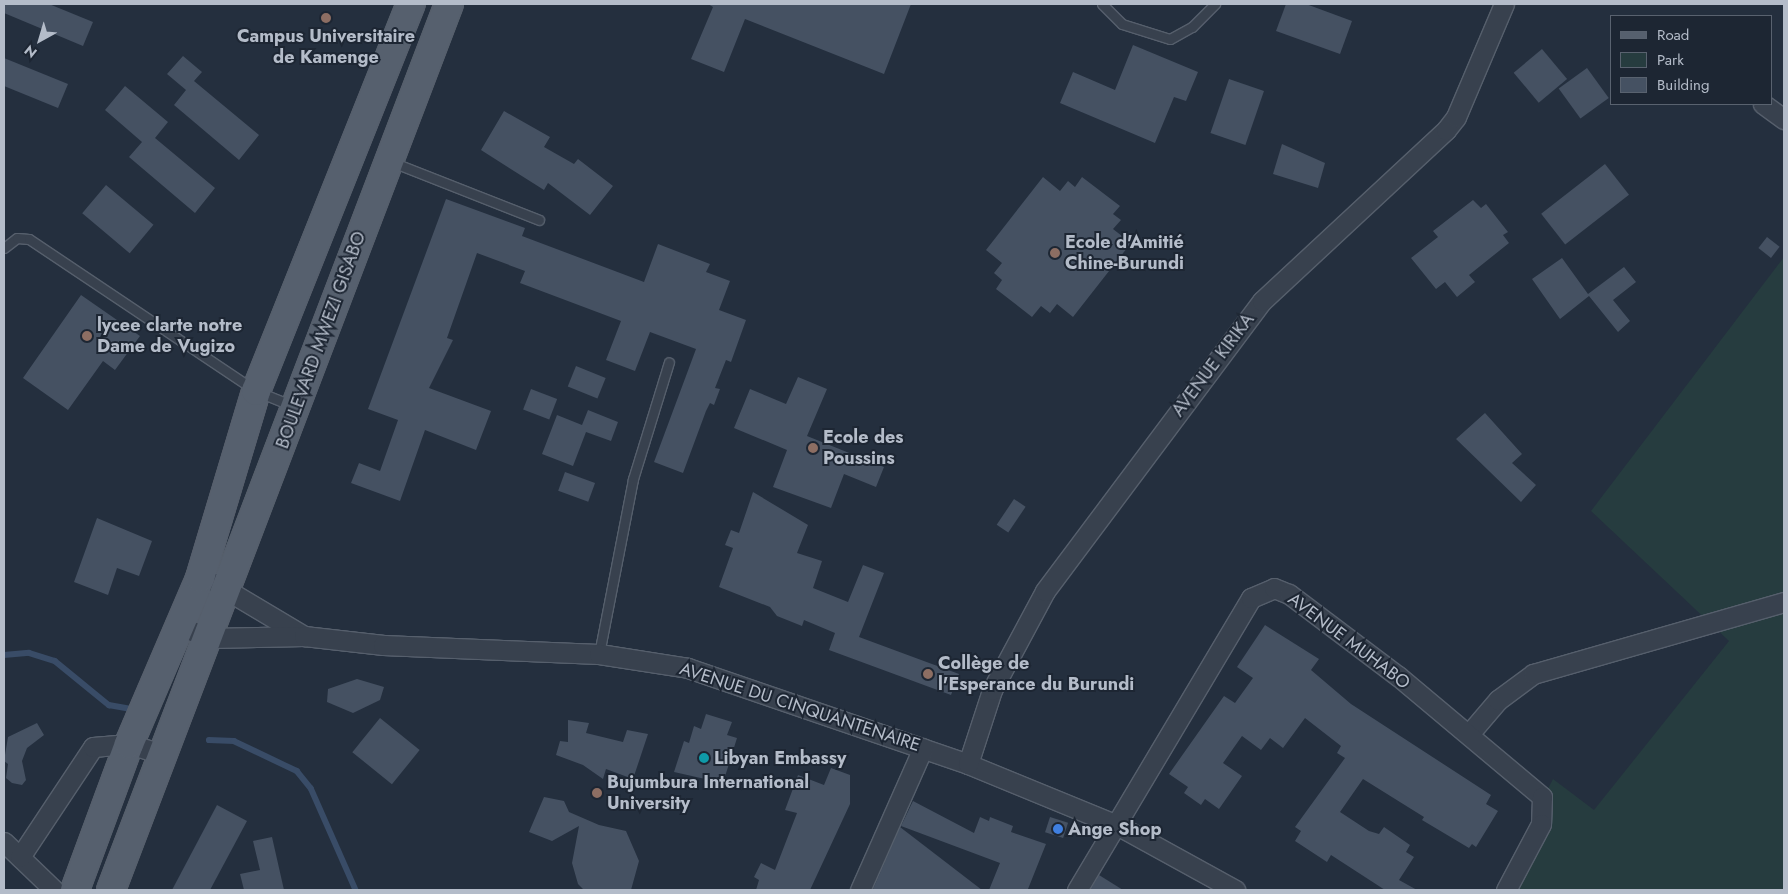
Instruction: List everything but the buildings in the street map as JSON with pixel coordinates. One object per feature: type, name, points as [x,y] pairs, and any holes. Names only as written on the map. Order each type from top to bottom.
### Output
[{"type":"main road","points":[[75,890],[134,733],[200,578],[256,391],[411,4]]},
{"type":"main road","name":"BOULEVARD MWEZI GISABO","points":[[165,747],[229,589],[445,5]]},
{"type":"main road","points":[[111,890],[165,747]]},
{"type":"street","name":"AVENUE KIRIKA","points":[[968,764],[992,690],[1045,591],[1262,301],[1438,139],[1456,118],[1504,4]]},
{"type":"street","points":[[1764,105],[1784,118]]},
{"type":"street","points":[[200,578],[229,589],[304,636]]},
{"type":"street","name":"AVENUE MUHABO","points":[[1078,890],[1251,598],[1266,589],[1289,594],[1469,734],[1544,802],[1541,824],[1506,890]]},
{"type":"street","points":[[1469,734],[1498,700],[1534,674],[1784,602]]},
{"type":"street","points":[[179,626],[210,638]]},
{"type":"street","name":"AVENUE DU CINQUANTENAIRE","points":[[210,638],[304,636],[382,645],[599,654],[688,668],[968,764],[1117,825],[1235,890]]},
{"type":"street","points":[[20,857],[88,752],[99,744],[134,733],[165,747]]},
{"type":"street","points":[[860,890],[923,748]]},
{"type":"street","points":[[4,842],[54,890]]},
{"type":"lane","points":[[1102,4],[1122,24],[1170,39],[1192,27],[1215,4]]},
{"type":"lane","points":[[388,160],[539,220]]},
{"type":"lane","points":[[4,248],[17,238],[29,239],[256,391],[295,408]]},
{"type":"lane","points":[[599,654],[633,479],[669,362]]},
{"type":"green space","points":[[1784,257],[1784,890],[1496,890],[1553,779],[1594,810],[1729,641],[1591,511]]},
{"type":"waterway","points":[[4,655],[29,653],[55,661],[109,705],[137,710]]},
{"type":"waterway","points":[[209,740],[234,741],[297,771],[311,788],[356,890]]},
{"type":"place","name":"Campus Universitaire de Kamenge","points":[[326,18]]},
{"type":"place","name":"Ecole d'Amitié Chine-Burundi","points":[[1055,253]]},
{"type":"place","name":"lycee clarte notre Dame de Vugizo","points":[[87,336]]},
{"type":"place","name":"Ecole des Poussins","points":[[813,448]]},
{"type":"place","name":"Collège de l'Esperance du Burundi","points":[[928,674]]},
{"type":"place","name":"Libyan Embassy","points":[[704,758]]},
{"type":"place","name":"Bujumbura International University","points":[[597,793]]},
{"type":"place","name":"Ange Shop","points":[[1058,829]]}]
